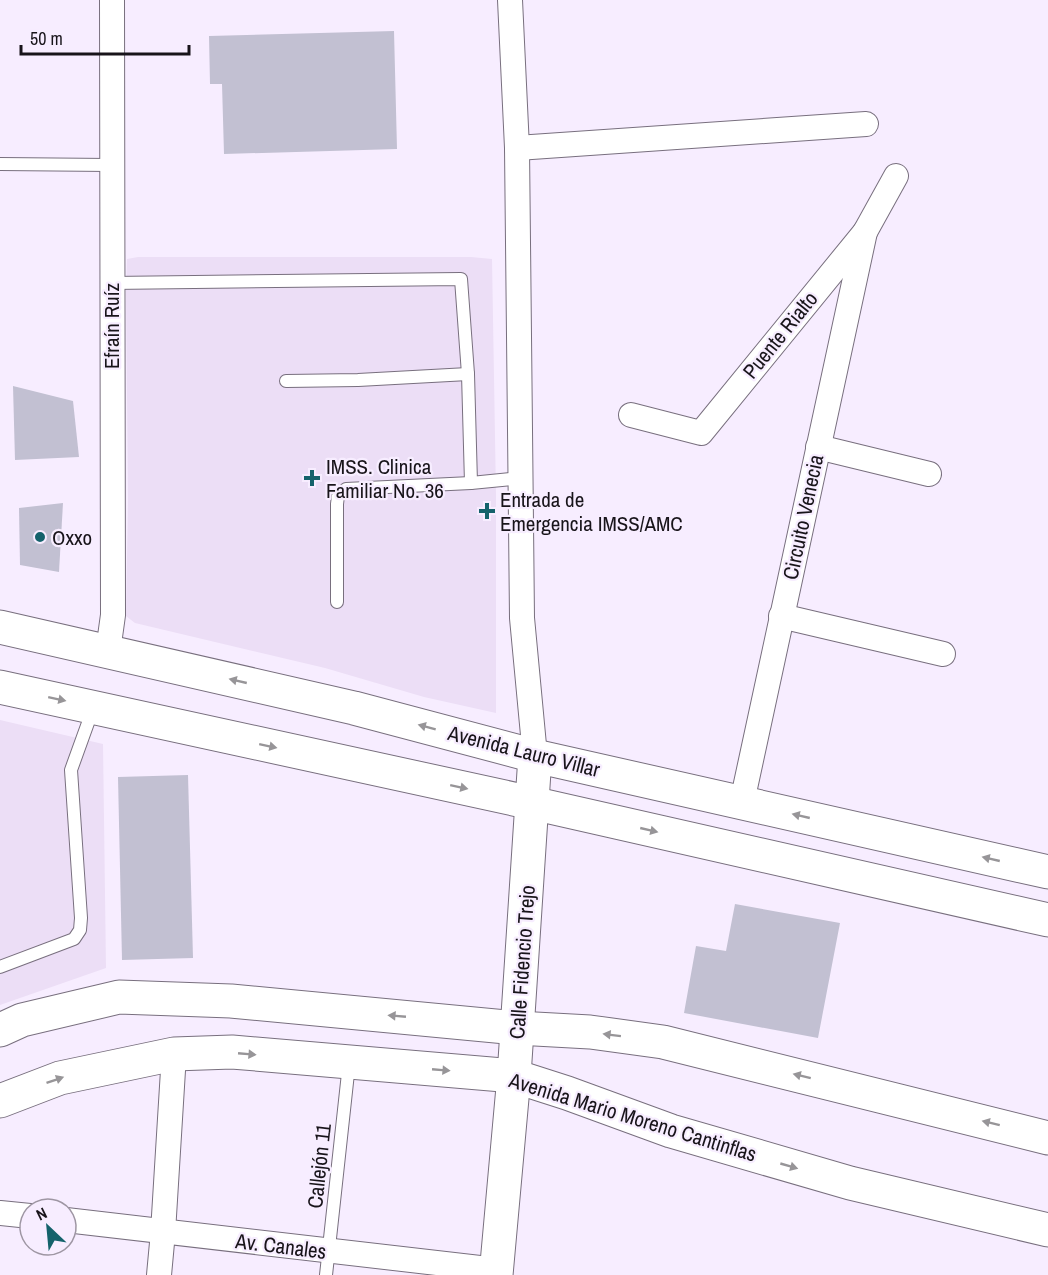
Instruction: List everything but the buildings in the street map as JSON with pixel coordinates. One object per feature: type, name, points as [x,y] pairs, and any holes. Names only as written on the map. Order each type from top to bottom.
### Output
[{"type":"main road","name":"Avenida Lauro Villar","points":[[0,627],[354,708],[535,756],[1048,872]]},
{"type":"main road","points":[[0,687],[532,803],[1048,920]]},
{"type":"main road","name":"Calle Fidencio Trejo","points":[[496,1272],[514,1076],[535,756]]},
{"type":"main road","points":[[0,1030],[22,1020],[118,997],[231,1001],[517,1028],[590,1032],[663,1042],[1048,1138]]},
{"type":"main road","name":"Avenida Mario Moreno Cantinflas","points":[[0,1101],[60,1078],[174,1054],[232,1052],[514,1076],[670,1131],[850,1183],[1048,1230]]},
{"type":"street","name":"Efraín Ruíz","points":[[108,651],[113,615],[110,165],[112,0]]},
{"type":"street","points":[[510,0],[517,148],[522,618],[535,756]]},
{"type":"street","points":[[517,148],[866,124]]},
{"type":"street","name":"Puente Rialto","points":[[631,415],[701,433],[865,232],[896,176]]},
{"type":"street","name":"Circuito Venecia","points":[[742,802],[865,232]]},
{"type":"street","points":[[818,447],[929,474]]},
{"type":"street","points":[[782,616],[943,654]]},
{"type":"street","points":[[159,1275],[174,1054]]},
{"type":"street","points":[[0,1213],[18,1215]]},
{"type":"street","name":"Av. Canales","points":[[78,1222],[163,1232],[328,1263],[496,1272]]},
{"type":"lane","points":[[0,164],[110,165]]},
{"type":"lane","points":[[111,283],[461,279],[468,374],[471,483]]},
{"type":"lane","points":[[286,381],[468,374]]},
{"type":"lane","points":[[337,602],[337,504],[338,496],[346,489],[471,483],[520,478]]},
{"type":"lane","points":[[0,967],[74,939],[80,930],[71,770],[93,708]]},
{"type":"lane","name":"Callejón 11","points":[[328,1263],[350,1062]]},
{"type":"shaded area","name":"IMSS. Clinica Familiar No. 36","points":[[138,257],[471,257],[492,259],[496,496],[496,713],[424,697],[325,668],[135,623],[126,616],[127,259]]},
{"type":"shaded area","points":[[0,720],[103,744],[106,968],[0,1005]]},
{"type":"place","name":"IMSS. Clinica Familiar No. 36","points":[[312,478]]},
{"type":"place","name":"Entrada de Emergencia IMSS/AMC","points":[[487,511]]},
{"type":"place","name":"Oxxo","points":[[40,537]]}]
